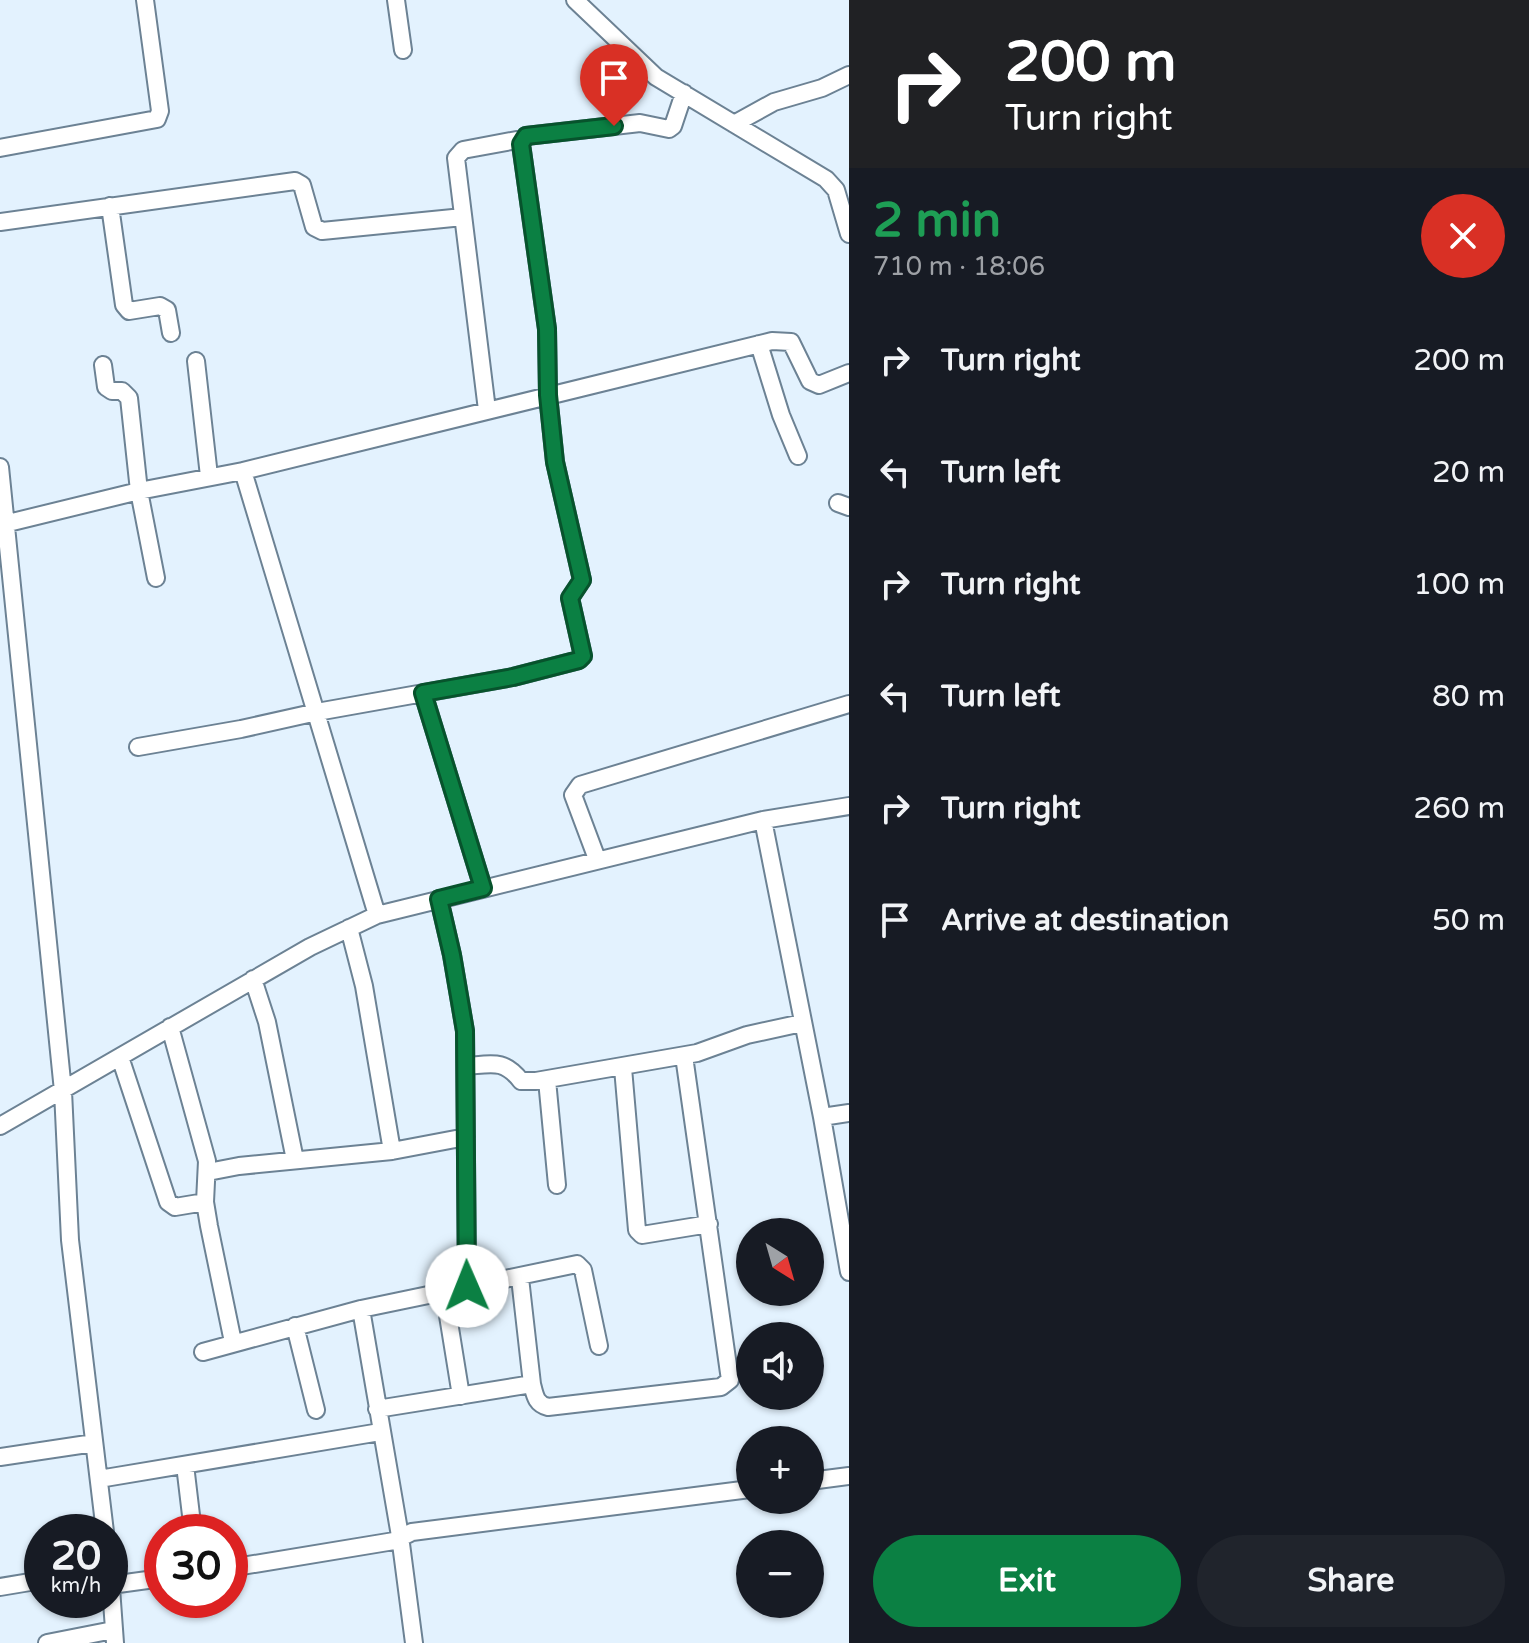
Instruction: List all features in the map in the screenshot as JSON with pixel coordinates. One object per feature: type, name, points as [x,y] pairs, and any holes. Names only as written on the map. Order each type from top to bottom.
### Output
[{"type":"street","points":[[0,148],[157,119],[160,111],[145,0]]},
{"type":"street","points":[[396,0],[403,50]]},
{"type":"street","points":[[575,0],[656,77],[826,179],[846,201],[849,234]]},
{"type":"street","points":[[734,124],[774,102],[822,88],[849,75]]},
{"type":"street","points":[[487,410],[456,166],[459,154],[463,150],[526,136],[640,123],[669,129],[673,126],[684,93]]},
{"type":"street","points":[[138,747],[513,677],[579,660],[583,656],[570,598],[582,580],[558,481],[548,395],[547,329],[522,139]]},
{"type":"street","points":[[0,222],[295,181],[302,185],[314,227],[322,231],[463,217]]},
{"type":"street","points":[[110,206],[124,305],[129,311],[164,308],[171,333]]},
{"type":"street","points":[[2,524],[139,491],[243,471],[772,341],[791,342],[810,381],[819,385],[849,373]]},
{"type":"street","points":[[759,344],[781,415],[798,456]]},
{"type":"street","points":[[196,361],[209,476]]},
{"type":"street","points":[[103,365],[106,387],[112,391],[122,391],[129,398],[139,491],[156,578]]},
{"type":"street","points":[[0,467],[2,524],[63,1091],[70,1240],[103,1514]]},
{"type":"street","points":[[243,471],[377,915]]},
{"type":"street","points":[[423,693],[483,888]]},
{"type":"street","points":[[597,859],[573,795],[580,785],[849,704]]},
{"type":"street","points":[[0,1126],[253,979],[377,915],[763,820],[849,806]]},
{"type":"street","points":[[763,820],[822,1117],[849,1272]]},
{"type":"street","points":[[439,899],[460,992],[467,1066],[467,1286]]},
{"type":"street","points":[[349,928],[364,986],[392,1151]]},
{"type":"street","points":[[253,979],[267,1022],[295,1160]]},
{"type":"street","points":[[467,1066],[500,1064],[513,1071],[521,1081],[547,1080],[684,1056],[747,1035],[802,1023]]},
{"type":"street","points":[[170,1027],[207,1161],[205,1202],[233,1342]]},
{"type":"street","points":[[520,1278],[532,1384],[536,1400],[548,1407],[726,1385],[731,1375],[684,1056]]},
{"type":"street","points":[[120,1057],[168,1202],[175,1207],[205,1202]]},
{"type":"street","points":[[623,1068],[637,1230],[642,1235],[709,1224]]},
{"type":"street","points":[[547,1080],[557,1185]]},
{"type":"street","points":[[822,1117],[849,1113]]},
{"type":"street","points":[[208,1172],[392,1151],[466,1137]]},
{"type":"street","points":[[203,1352],[361,1309],[577,1264],[581,1266],[599,1346]]},
{"type":"street","points":[[444,1291],[461,1396]]},
{"type":"street","points":[[361,1309],[400,1536],[414,1643]]},
{"type":"street","points":[[295,1326],[316,1410]]},
{"type":"street","points":[[377,1409],[532,1384]]},
{"type":"street","points":[[99,1479],[380,1432]]},
{"type":"street","points":[[0,1457],[94,1443]]},
{"type":"street","points":[[185,1465],[191,1514]]},
{"type":"street","points":[[824,1479],[849,1476]]},
{"type":"street","points":[[248,1565],[394,1541],[412,1532],[736,1491]]},
{"type":"street","points":[[0,1587],[24,1583]]},
{"type":"street","points":[[47,1643],[114,1636]]},
{"type":"route","points":[[467,1286],[465,1031],[460,992],[439,899],[483,888],[423,693],[513,677],[579,660],[583,656],[570,598],[582,580],[555,462],[548,395],[547,329],[521,144],[526,136],[614,126]]}]
